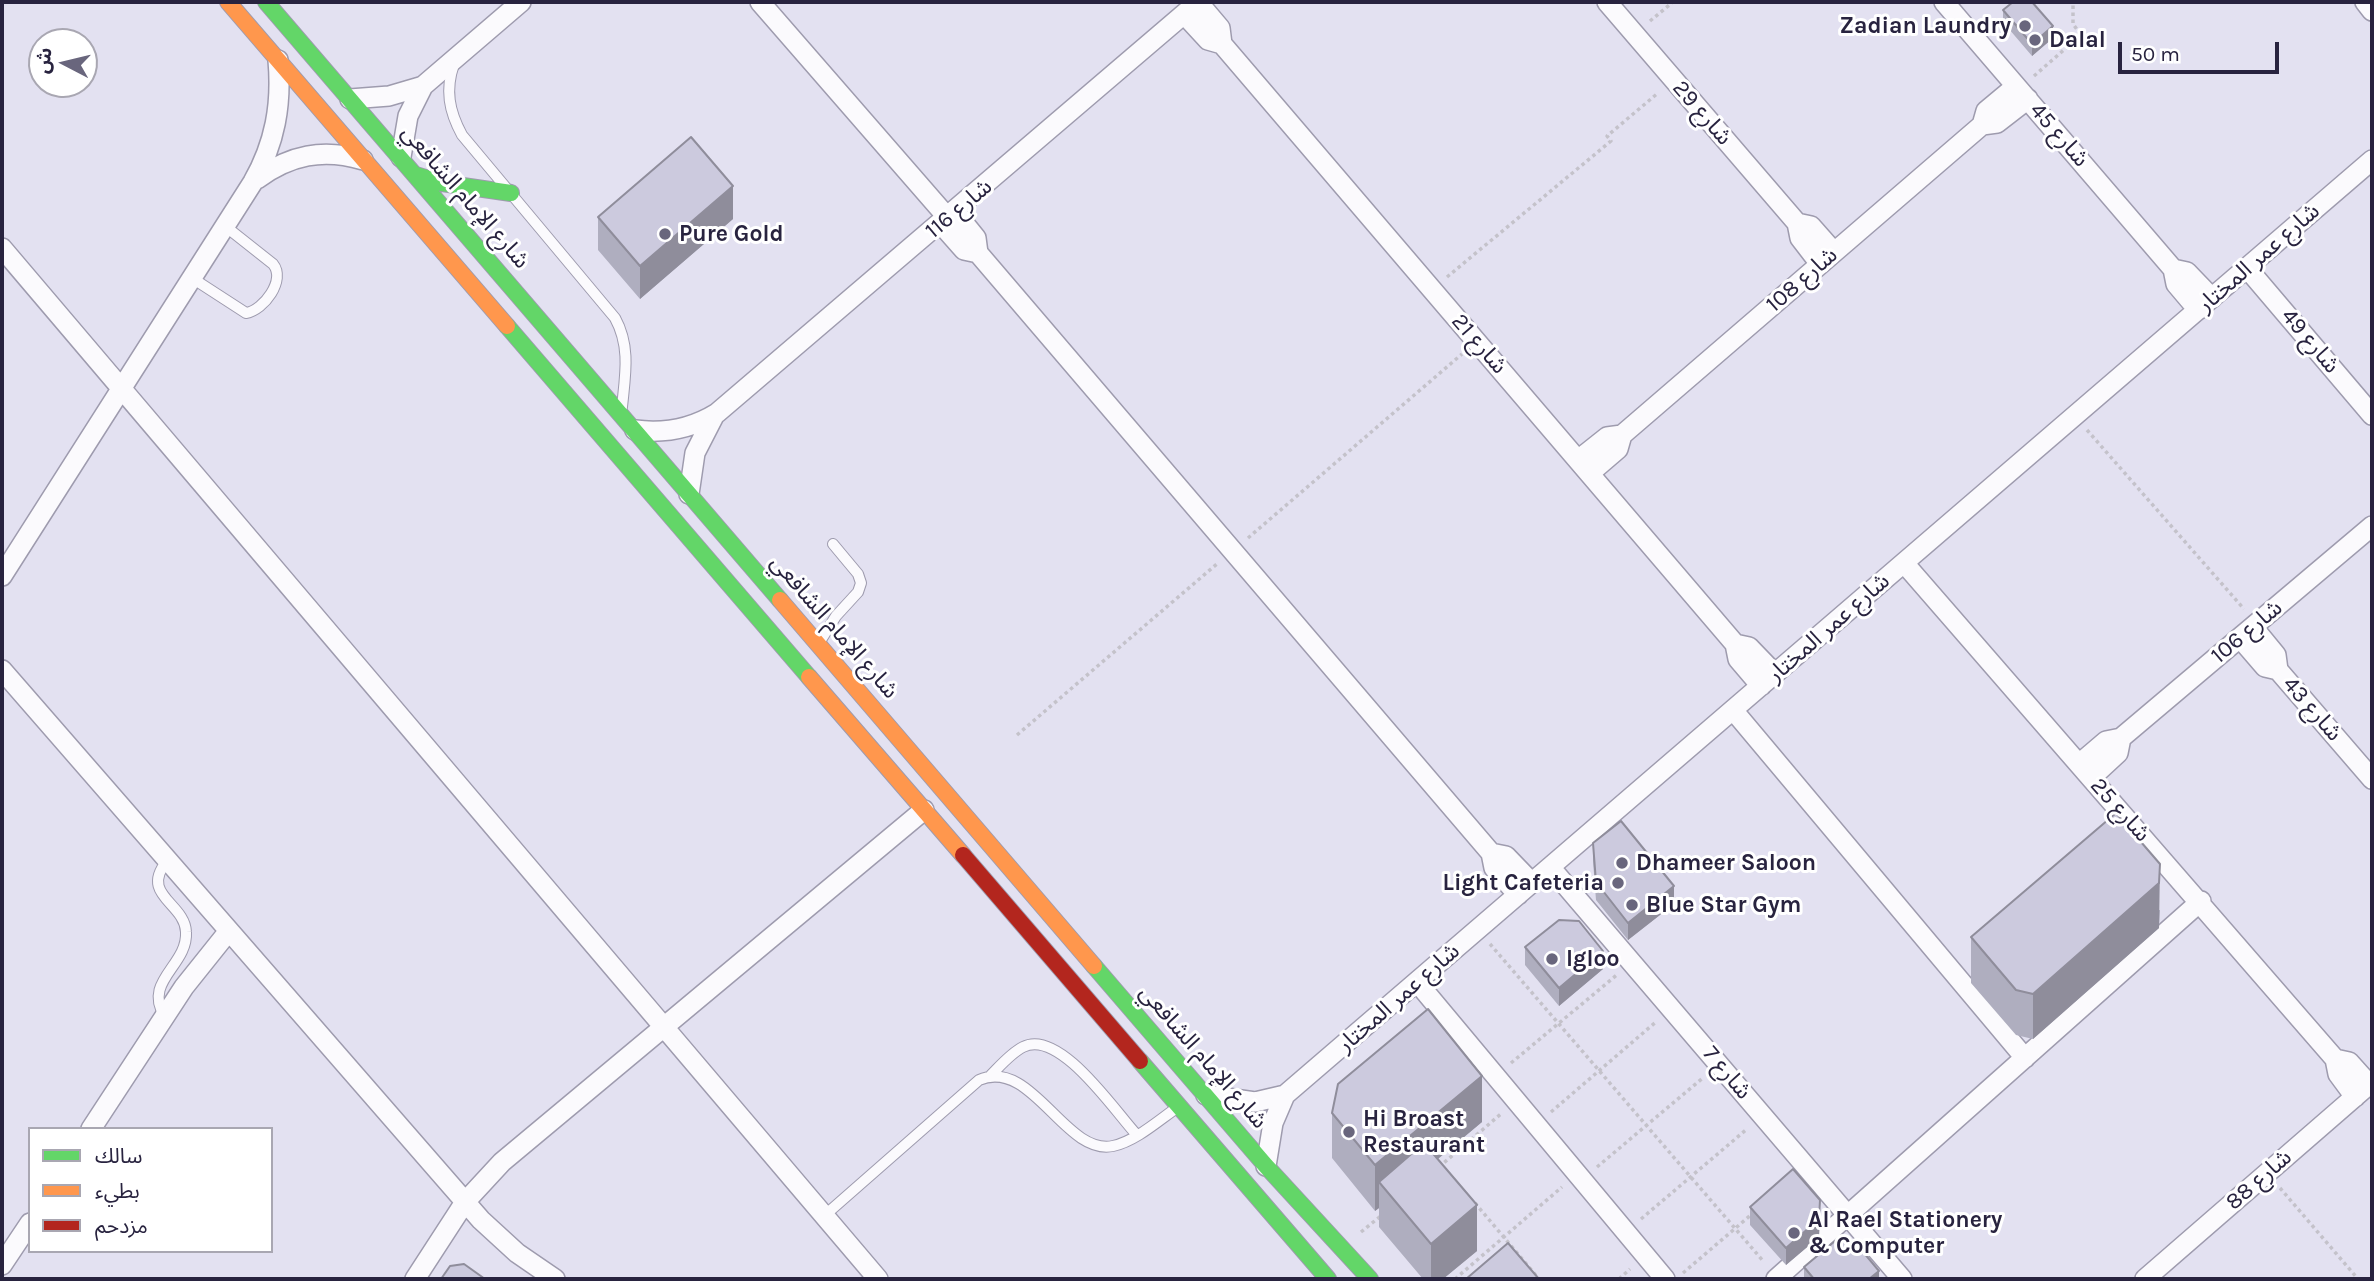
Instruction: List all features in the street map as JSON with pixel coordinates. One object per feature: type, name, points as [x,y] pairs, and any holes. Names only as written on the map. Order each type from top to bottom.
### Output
[{"type":"street","points":[[228,2],[368,161],[1328,1279]]},
{"type":"street","name":"شارع الإمام الشافعي","points":[[266,2],[1266,1166],[1370,1279]]},
{"type":"street","points":[[401,157],[408,116],[423,86],[521,2]]},
{"type":"street","points":[[760,2],[948,218],[964,250],[978,253],[1492,853],[1506,856],[1525,889]]},
{"type":"street","name":"شارع 29","points":[[1607,2],[1797,223],[1800,238],[1827,258]]},
{"type":"street","name":"شارع 45","points":[[1944,2],[2173,269],[2187,272],[2205,304]]},
{"type":"street","points":[[2365,2],[2372,10]]},
{"type":"street","name":"شارع 116","points":[[635,430],[673,431],[703,421],[717,413],[1193,6]]},
{"type":"street","name":"شارع 21","points":[[1193,6],[1208,40],[1222,44],[1735,644],[1749,647],[1768,680]]},
{"type":"street","points":[[2,576],[253,182],[274,136],[280,85],[278,60]]},
{"type":"street","points":[[350,99],[389,96],[423,86]]},
{"type":"street","name":"شارع 108","points":[[1584,467],[1607,437],[1622,435],[1982,125],[1986,111],[2021,91]]},
{"type":"street","points":[[253,182],[294,158],[318,153],[343,154],[368,161]]},
{"type":"street","name":"شارع عمر المختار","points":[[1266,1166],[1273,1123],[1285,1096],[2372,160]]},
{"type":"street","points":[[416,175],[442,183],[511,193]]},
{"type":"street","points":[[2,248],[878,1279]]},
{"type":"street","name":"شارع 49","points":[[2247,268],[2372,415]]},
{"type":"street","name":"شارع 116","points":[[689,494],[695,453],[717,413]]},
{"type":"street","name":"شارع 106","points":[[2085,771],[2118,752],[2121,738],[2372,526]]},
{"type":"street","name":"شارع 25","points":[[1904,563],[2201,901],[2335,1059],[2338,1074],[2366,1088]]},
{"type":"street","name":"شارع 43","points":[[2250,629],[2276,655],[2278,670],[2372,779]]},
{"type":"street","points":[[2,670],[465,1202],[498,1237],[555,1279]]},
{"type":"street","points":[[1733,710],[2025,1058]]},
{"type":"street","points":[[415,1279],[465,1202],[502,1162],[924,810]]},
{"type":"street","name":"شارع 7","points":[[1550,867],[1902,1279]]},
{"type":"street","points":[[1777,1279],[2201,901]]},
{"type":"street","points":[[92,1127],[165,1017],[228,932]]},
{"type":"street","points":[[1417,982],[1665,1279]]},
{"type":"street","name":"شارع 88","points":[[2145,1279],[2366,1088]]},
{"type":"street","points":[[1206,1095],[1238,1102],[1285,1096]]},
{"type":"street","points":[[2,1265],[28,1226]]},
{"type":"lane","points":[[456,57],[448,88],[454,121],[621,329],[626,355],[622,415]]},
{"type":"lane","points":[[192,278],[246,313],[259,307],[278,282],[278,272],[273,264],[225,226]]},
{"type":"lane","points":[[819,644],[836,616],[858,592],[861,583],[858,573],[833,544]]},
{"type":"lane","points":[[165,1017],[158,1001],[160,984],[183,949],[187,933],[182,918],[159,888],[158,878],[167,861]]},
{"type":"lane","points":[[824,1216],[979,1080],[990,1075],[1023,1047],[1049,1045],[1069,1058],[1136,1135]]},
{"type":"lane","points":[[990,1075],[1018,1083],[1085,1139],[1109,1147],[1136,1135],[1179,1107]]},
{"type":"path","points":[[1635,34],[1673,2]]},
{"type":"path","points":[[2021,91],[2081,35],[2073,24],[2073,2]]},
{"type":"path","points":[[1432,290],[1611,141],[1607,136],[1674,80]]},
{"type":"path","points":[[2074,416],[2250,629]]},
{"type":"path","points":[[1478,930],[1777,1279]]},
{"type":"path","points":[[1496,1075],[1632,962]]},
{"type":"path","points":[[1536,1125],[1672,1009]]},
{"type":"path","points":[[1455,1279],[1719,1064]]},
{"type":"path","points":[[1432,1173],[1517,1100]]},
{"type":"path","points":[[1626,1232],[1763,1115]]},
{"type":"path","points":[[1441,1164],[1450,1175]]},
{"type":"path","points":[[2267,1173],[2358,1279]]},
{"type":"path","points":[[1468,1196],[1539,1279]]},
{"type":"path","points":[[1341,1250],[1391,1207]]},
{"type":"path","points":[[1676,1279],[1756,1211]]},
{"type":"building","points":[[2013,2],[2032,2],[2053,26],[2032,44],[2003,10]]},
{"type":"building","points":[[691,137],[733,186],[640,266],[598,217]]},
{"type":"building","points":[[2116,813],[2160,864],[2159,883],[2033,994],[2016,990],[1971,937]]},
{"type":"building","points":[[1621,821],[1674,886],[1628,923],[1596,882],[1593,843]]},
{"type":"building","points":[[1559,920],[1579,921],[1603,951],[1559,988],[1525,947]]},
{"type":"building","points":[[1428,1009],[1482,1076],[1375,1165],[1332,1113],[1338,1084]]},
{"type":"building","points":[[1424,1143],[1477,1205],[1431,1244],[1379,1182]]},
{"type":"building","points":[[1793,1169],[1820,1200],[1819,1219],[1786,1248],[1750,1207]]},
{"type":"building","points":[[1835,1241],[1854,1241],[1879,1271],[1869,1279],[1814,1279],[1804,1267]]},
{"type":"building","points":[[1508,1243],[1539,1279],[1466,1279]]},
{"type":"building","points":[[464,1264],[485,1279],[441,1279],[450,1266]]},
{"type":"traffic: fast","points":[[266,2],[780,600]]},
{"type":"traffic: fast","points":[[416,175],[442,183],[511,193]]},
{"type":"traffic: fast","points":[[507,326],[809,677]]},
{"type":"traffic: fast","points":[[1094,966],[1266,1166],[1370,1279]]},
{"type":"traffic: fast","points":[[1140,1061],[1328,1279]]},
{"type":"traffic: slow","points":[[228,2],[507,326]]},
{"type":"traffic: slow","points":[[780,600],[1094,966]]},
{"type":"traffic: slow","points":[[809,677],[963,855]]},
{"type":"traffic: jam","points":[[963,855],[1140,1061]]},
{"type":"place","name":"Zadian Laundry","points":[[2025,26]]},
{"type":"place","name":"Dalal","points":[[2035,40]]},
{"type":"place","name":"Pure Gold","points":[[665,234]]},
{"type":"place","name":"Dhameer Saloon","points":[[1622,863]]},
{"type":"place","name":"Light Cafeteria","points":[[1618,883]]},
{"type":"place","name":"Blue Star Gym","points":[[1632,905]]},
{"type":"place","name":"Igloo","points":[[1552,959]]},
{"type":"place","name":"Hi Broast Restaurant","points":[[1349,1132]]},
{"type":"place","name":"Al Rael Stationery & Computer","points":[[1794,1233]]}]
